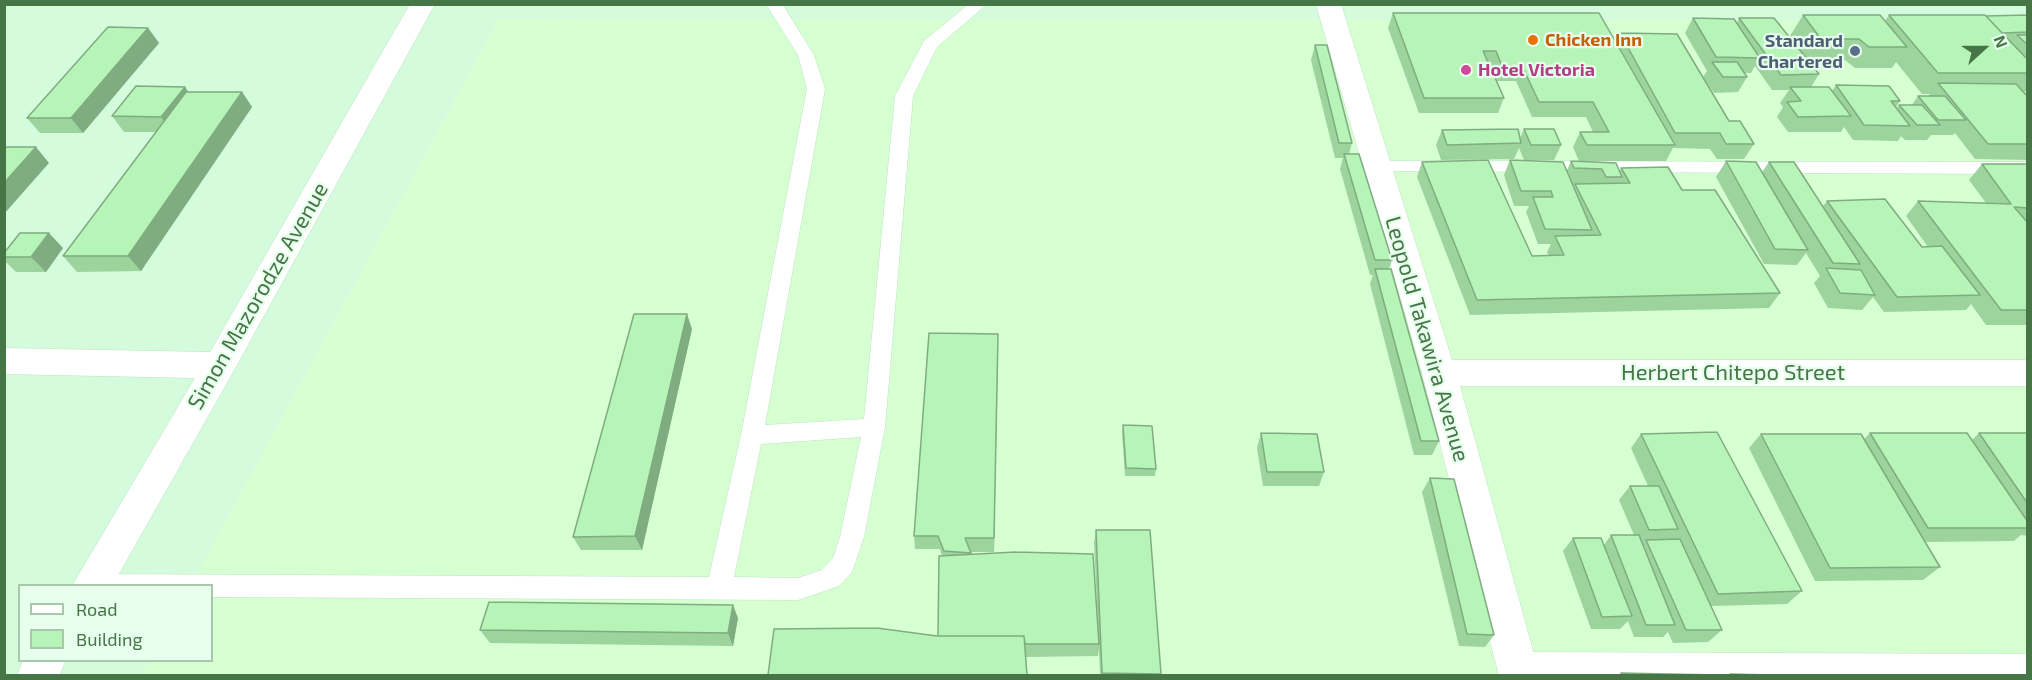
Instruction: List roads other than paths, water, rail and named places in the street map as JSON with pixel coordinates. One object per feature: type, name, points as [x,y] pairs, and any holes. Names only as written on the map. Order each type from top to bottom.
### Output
[{"type":"street","name":"Simon Mazorodze Avenue","points":[[92,584],[220,365],[423,4]]},
{"type":"street","name":"Leopold Takawira Avenue","points":[[1328,4],[1439,373],[1519,670]]},
{"type":"street","points":[[4,361],[220,365]]},
{"type":"street","name":"Herbert Chitepo Street","points":[[1439,373],[2028,373]]},
{"type":"street","points":[[37,675],[45,662]]},
{"type":"lane","points":[[719,588],[752,435],[816,89],[806,55],[774,4]]},
{"type":"lane","points":[[213,586],[798,589],[825,581],[837,572],[843,564],[852,537],[874,427],[904,96],[930,44],[979,4]]},
{"type":"lane","points":[[1377,167],[2028,168]]},
{"type":"lane","points":[[752,435],[874,427]]},
{"type":"lane","points":[[1519,670],[2028,666]]},
{"type":"place","name":"Chicken Inn","points":[[1533,40]]},
{"type":"place","name":"Standard Chartered","points":[[1855,51]]},
{"type":"place","name":"Hotel Victoria","points":[[1466,70]]}]
